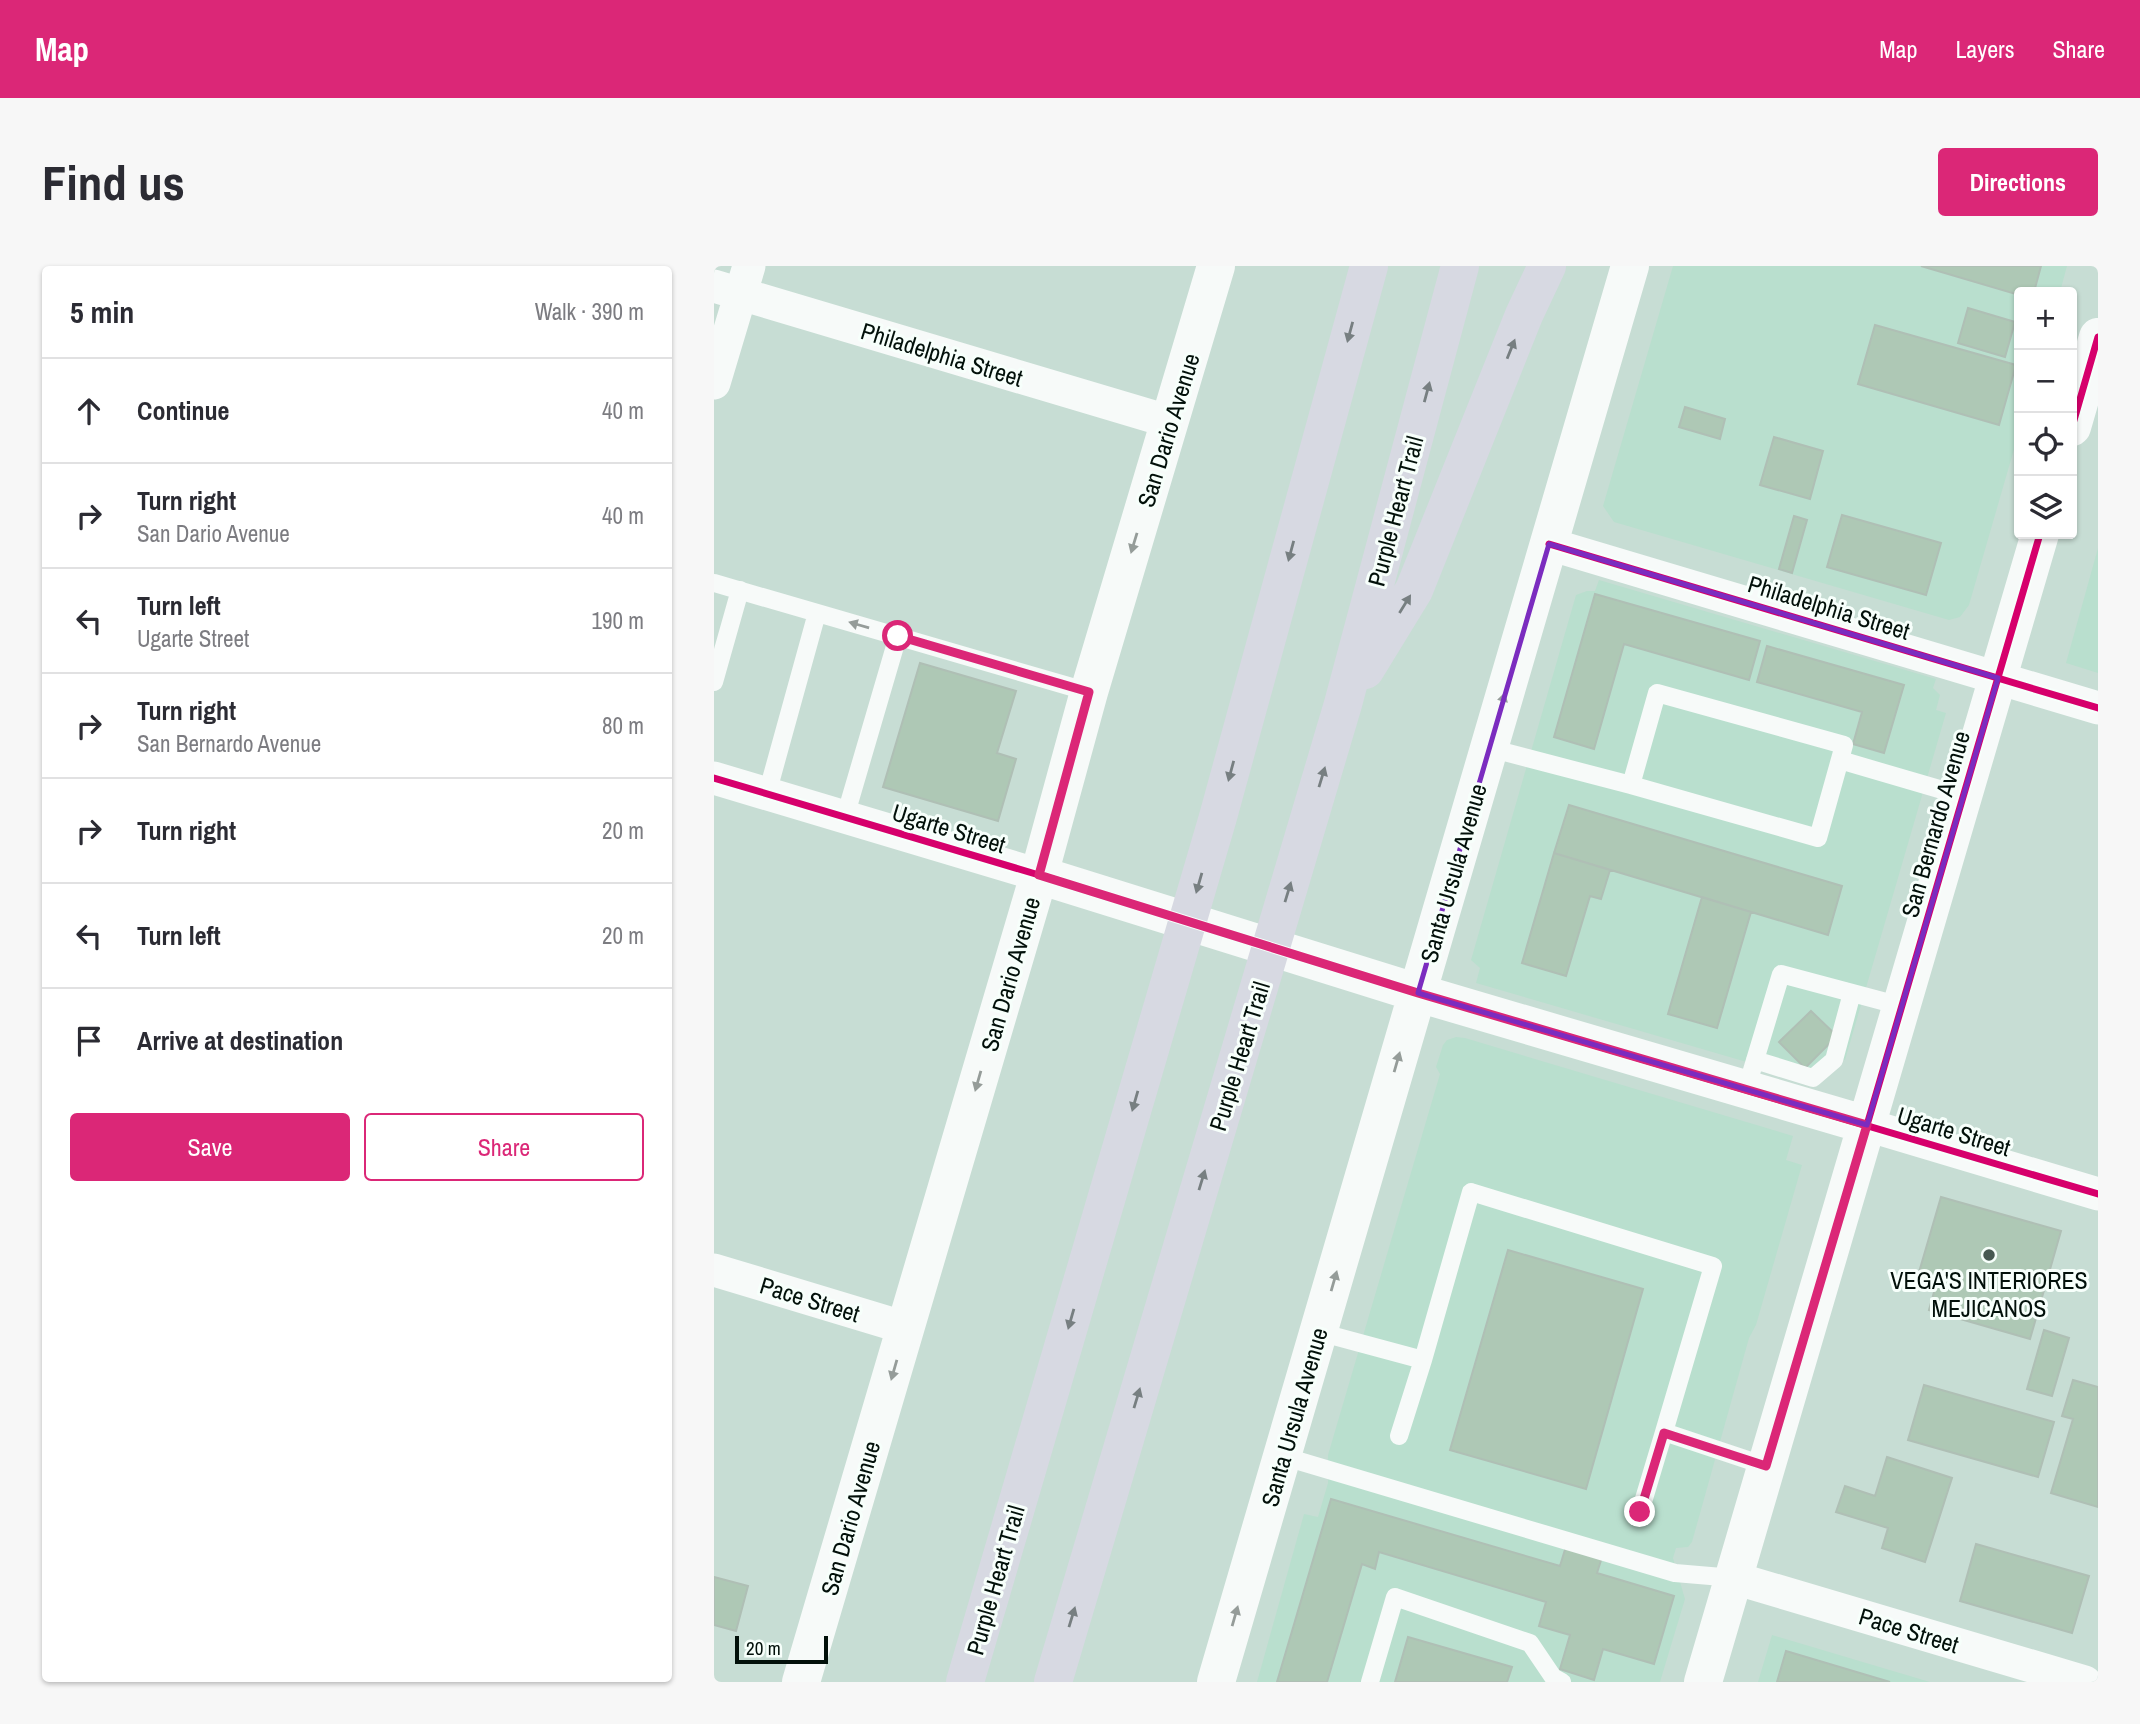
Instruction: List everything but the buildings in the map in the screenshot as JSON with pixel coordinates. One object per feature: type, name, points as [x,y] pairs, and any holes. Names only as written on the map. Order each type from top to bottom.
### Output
[{"type":"highway","name":"Purple Heart Trail","points":[[1053,1682],[1343,704],[1460,266]]},
{"type":"highway","points":[[1343,704],[1414,590],[1546,266]]},
{"type":"highway","name":"Purple Heart Trail","points":[[965,1682],[1219,817],[1365,276]]},
{"type":"main road","name":"San Dario Avenue","points":[[802,1682],[1039,875],[1089,692],[1216,266]]},
{"type":"main road","name":"Santa Ursula Avenue","points":[[1216,1682],[1630,266]]},
{"type":"main road","points":[[2076,413],[2098,337]]},
{"type":"main road","name":"San Bernardo Avenue","points":[[1703,1682],[2039,539]]},
{"type":"main road","name":"Ugarte Street","points":[[1039,875],[1418,993],[1751,1075],[1867,1125]]},
{"type":"street","name":"Philadelphia Street","points":[[734,282],[1171,422]]},
{"type":"street","points":[[714,383],[734,282]]},
{"type":"street","name":"Philadelphia Street","points":[[1549,544],[2098,708]]},
{"type":"street","name":"Ugarte Street","points":[[714,778],[1039,875]]},
{"type":"street","name":"Ugarte Street","points":[[1867,1125],[2098,1194]]},
{"type":"street","name":"Pace Street","points":[[714,1270],[906,1328]]},
{"type":"street","name":"Pace Street","points":[[1734,1578],[2085,1682]]},
{"type":"lane","points":[[714,583],[1089,692]]},
{"type":"lane","points":[[714,682],[740,590]]},
{"type":"lane","points":[[767,794],[817,613]]},
{"type":"lane","points":[[845,817],[898,636]]},
{"type":"lane","points":[[1489,748],[1818,838],[1844,745],[1657,692],[1631,785]]},
{"type":"lane","points":[[1840,760],[1963,796]]},
{"type":"lane","points":[[1852,993],[1834,1060],[1813,1078],[1751,1075],[1781,974],[1901,1006]]},
{"type":"lane","points":[[1399,1436],[1471,1192],[1713,1266],[1640,1512]]},
{"type":"lane","points":[[1319,1332],[1423,1360]]},
{"type":"lane","points":[[1664,1433],[1766,1466]]},
{"type":"lane","points":[[1282,1456],[1675,1573],[1734,1578]]},
{"type":"lane","points":[[1370,1682],[1395,1597],[1530,1643],[1553,1677],[1562,1682]]},
{"type":"highlighted area","points":[[1549,544],[1998,678],[1867,1125],[1418,993]]},
{"type":"shaded area","points":[[1673,266],[2067,266],[2061,287],[2014,287],[2014,449],[1969,605],[1960,617],[1949,620],[1614,522],[1603,506]]},
{"type":"shaded area","points":[[2098,548],[2098,673],[2066,663]]},
{"type":"shaded area","points":[[1599,580],[1936,679],[1933,688],[1940,695],[1936,710],[1946,713],[1845,1060],[1832,1057],[1805,1079],[1476,983],[1480,968],[1471,960],[1576,595],[1595,591]]},
{"type":"shaded area","points":[[1456,1037],[1793,1136],[1786,1160],[1802,1165],[1756,1325],[1749,1338],[1692,1542],[1688,1547],[1676,1548],[1673,1558],[1685,1599],[1660,1682],[1257,1682],[1304,1514],[1318,1517],[1328,1483],[1328,1455],[1440,1074],[1436,1067],[1443,1045],[1447,1040]]},
{"type":"shaded area","points":[[1772,1635],[1930,1682],[1758,1682]]},
{"type":"cycle path","points":[[2076,413],[2098,337]]},
{"type":"cycle path","points":[[1867,1125],[2039,539]]},
{"type":"cycle path","points":[[1549,544],[2098,708]]},
{"type":"cycle path","points":[[714,778],[1039,875],[1418,993],[2098,1194]]},
{"type":"place","name":"VEGA'S INTERIORES MEJICANOS","points":[[1989,1255]]},
{"type":"route","points":[[898,636],[1089,692],[1039,875],[1418,993],[1867,1125],[1766,1466],[1664,1433],[1640,1512]]}]
